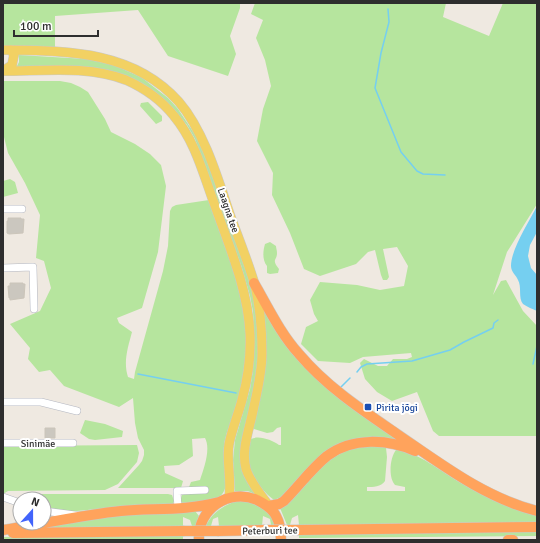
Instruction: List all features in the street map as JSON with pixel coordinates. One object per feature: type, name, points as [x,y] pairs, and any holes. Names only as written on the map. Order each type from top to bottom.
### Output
[{"type":"highway","points":[[254,283],[283,334],[298,354],[338,393],[432,458],[481,489],[507,501],[537,511]]},
{"type":"highway","points":[[269,506],[279,504],[284,501],[318,464],[340,448],[350,445],[370,441],[390,442],[432,458]]},
{"type":"highway","points":[[3,530],[83,516],[123,511],[201,507],[240,496],[251,498],[269,506],[276,516],[280,527],[281,540]]},
{"type":"highway","points":[[199,540],[202,520],[211,508],[219,502]]},
{"type":"highway","name":"Peterburi tee","points":[[3,533],[537,527]]},
{"type":"highway","points":[[508,540],[513,540]]},
{"type":"main road","points":[[3,71],[12,65],[14,55],[7,50]]},
{"type":"main road","name":"Laagna tee","points":[[7,50],[77,53],[109,59],[127,66],[159,84],[178,102],[194,125],[214,169],[254,283],[262,339],[262,363],[246,441],[245,461],[249,476],[269,506]]},
{"type":"main road","name":"Laagna tee","points":[[3,71],[89,71],[111,75],[149,93],[174,115],[186,132],[195,151],[237,268],[243,289],[249,322],[250,365],[244,394],[229,445],[231,489],[229,498]]},
{"type":"street","points":[[3,209],[22,209]]},
{"type":"street","points":[[3,268],[33,267],[34,309]]},
{"type":"street","points":[[3,402],[41,402],[78,411]]},
{"type":"street","name":"Sinimäe","points":[[3,443],[73,443]]},
{"type":"street","points":[[178,509],[177,491],[205,490]]},
{"type":"street","points":[[52,511],[83,516]]},
{"type":"green space","points":[[3,3],[240,3],[240,8],[230,36],[236,54],[228,76],[168,56],[138,10],[55,16],[55,48],[3,45]]},
{"type":"green space","points":[[255,3],[446,3],[443,17],[489,36],[503,3],[537,3],[537,204],[507,252],[493,295],[501,281],[506,280],[523,311],[537,326],[537,436],[439,436],[433,431],[417,392],[392,401],[377,392],[365,379],[360,363],[364,359],[378,366],[387,366],[393,359],[407,359],[412,357],[411,353],[363,357],[350,363],[318,361],[301,344],[306,327],[318,321],[314,314],[310,300],[320,282],[357,285],[380,290],[404,286],[408,266],[397,247],[383,249],[389,277],[387,280],[383,280],[381,275],[375,250],[368,252],[356,264],[320,276],[304,269],[290,233],[272,195],[273,173],[257,141],[263,109],[271,86],[265,60],[256,38],[263,20],[251,14]]},
{"type":"green space","points":[[19,55],[86,59],[114,65],[141,77],[168,98],[178,109],[196,136],[205,155],[248,275],[257,310],[258,375],[242,445],[259,496],[248,491],[235,491],[233,460],[235,440],[250,389],[253,370],[253,312],[241,265],[195,139],[187,125],[173,108],[160,96],[75,66],[17,66],[19,62]]},
{"type":"green space","points":[[3,81],[60,81],[71,83],[80,87],[88,92],[105,119],[111,132],[135,144],[150,154],[161,165],[166,186],[158,252],[142,308],[117,318],[119,323],[132,332],[126,360],[128,377],[134,379],[163,271],[168,246],[170,211],[172,207],[176,205],[209,200],[239,289],[245,319],[246,336],[245,363],[241,388],[224,446],[225,487],[223,493],[214,500],[182,503],[180,501],[182,495],[184,494],[206,494],[205,488],[189,487],[191,482],[200,480],[202,475],[207,453],[207,442],[205,438],[192,439],[193,456],[179,465],[164,466],[165,473],[183,481],[181,488],[118,488],[139,465],[144,455],[144,450],[138,438],[135,423],[133,398],[119,407],[64,386],[50,370],[39,372],[28,359],[30,348],[10,324],[40,311],[51,288],[44,261],[36,258],[40,215],[25,183],[8,153],[3,133]]},
{"type":"green space","points":[[148,102],[162,116],[162,121],[156,124],[140,106],[141,103]]},
{"type":"green space","points":[[10,179],[15,182],[18,193],[3,197],[3,181]]},
{"type":"green space","points":[[270,242],[276,246],[277,256],[275,262],[279,269],[278,273],[267,273],[267,266],[264,261],[263,252],[265,244]]},
{"type":"green space","points":[[261,302],[282,338],[405,443],[354,440],[284,496],[274,500],[269,496],[252,474],[248,461],[251,439],[265,439],[281,445],[281,427],[277,428],[273,432],[267,433],[254,429],[253,426]]},
{"type":"green space","points":[[85,420],[105,424],[123,431],[122,437],[95,440],[89,439],[80,433]]},
{"type":"green space","points":[[137,445],[139,453],[137,462],[118,484],[105,490],[8,491],[3,494],[3,446]]},
{"type":"green space","points":[[382,445],[386,448],[387,457],[385,481],[379,486],[367,487],[367,491],[405,491],[405,487],[395,485],[391,478],[392,457],[396,450],[404,451],[430,463],[479,493],[507,506],[537,516],[537,522],[299,525],[298,515],[292,518],[290,525],[287,525],[280,508],[317,470],[339,454],[351,449],[363,446]]},
{"type":"green space","points":[[52,494],[168,494],[172,495],[174,501],[173,504],[62,511],[52,509]]},
{"type":"green space","points":[[244,499],[269,512],[276,525],[271,525],[270,519],[263,516],[262,526],[219,526],[218,517],[213,519],[211,526],[206,526],[217,511],[232,503]]},
{"type":"green space","points":[[195,511],[199,516],[195,526],[192,526],[190,520],[183,517],[183,527],[52,527],[52,525],[122,515]]},
{"type":"green space","points":[[537,531],[537,536],[299,538],[299,534]]},
{"type":"green space","points":[[183,535],[183,539],[3,540],[3,537]]},
{"type":"water","points":[[537,206],[537,232],[530,245],[528,256],[531,268],[537,275],[537,311],[523,304],[520,296],[520,286],[511,266],[517,244]]},
{"type":"building","points":[[8,218],[24,219],[23,233],[7,233]]},
{"type":"building","points":[[10,283],[25,284],[24,298],[10,300],[8,286],[10,286]]},
{"type":"building","points":[[45,428],[55,428],[55,438],[45,438]]},
{"type":"waterway","points":[[388,9],[389,22],[381,53],[375,88],[401,152],[417,171],[423,174],[445,175]]},
{"type":"waterway","points":[[357,372],[361,367],[367,364],[412,361],[450,350],[493,328],[494,323],[498,320]]},
{"type":"waterway","points":[[533,364],[537,346]]},
{"type":"waterway","points":[[138,374],[236,393]]},
{"type":"waterway","points":[[341,387],[350,378]]},
{"type":"place","name":"Pirita jõgi","points":[[368,407]]}]
